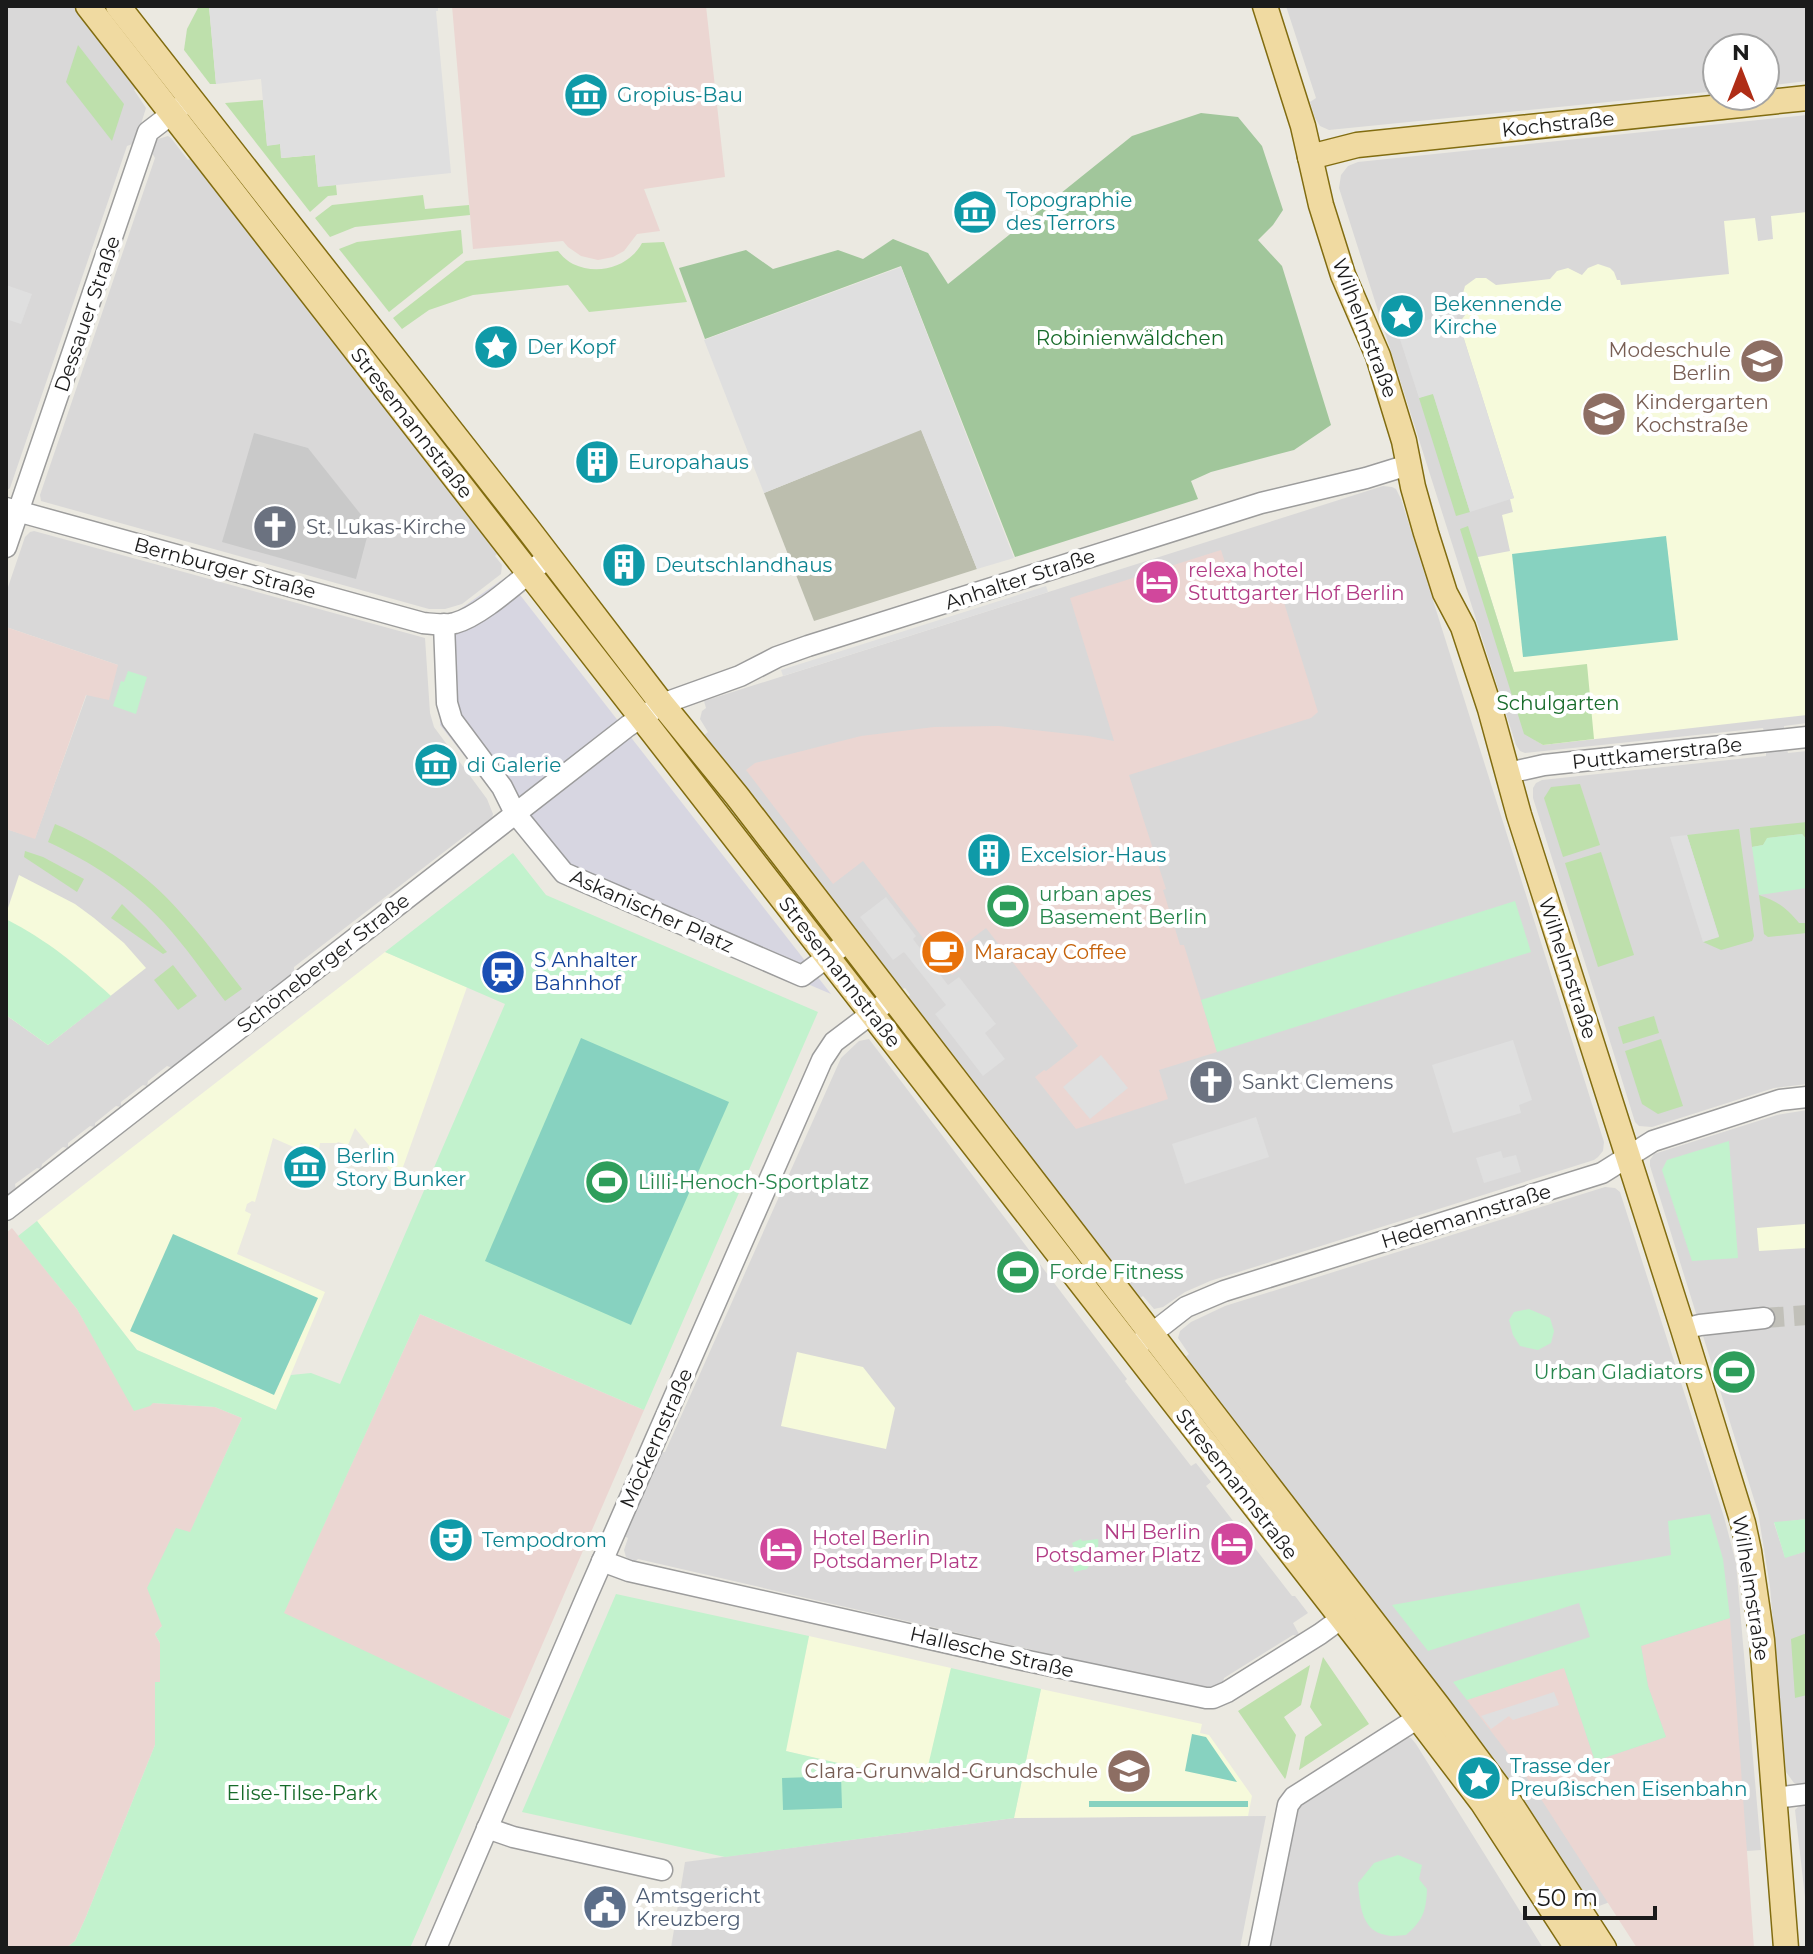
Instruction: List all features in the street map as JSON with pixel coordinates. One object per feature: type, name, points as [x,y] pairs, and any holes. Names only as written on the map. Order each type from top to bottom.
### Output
[{"type":"main road","name":"Stresemannstraße","points":[[88,6],[223,180],[412,381],[849,941],[1142,1342]]},
{"type":"main road","name":"Stresemannstraße","points":[[118,6],[243,165],[392,397],[872,1014],[1142,1342],[1428,1712],[1510,1803],[1604,1948]]},
{"type":"main road","name":"Wilhelmstraße","points":[[1265,6],[1297,104],[1316,187],[1343,275],[1383,371],[1441,582],[1463,627],[1495,726],[1519,815],[1739,1508],[1749,1551],[1762,1640],[1786,1948]]},
{"type":"main road","name":"Kochstraße","points":[[1310,157],[1357,145],[1807,98]]},
{"type":"main road","points":[[223,180],[243,165]]},
{"type":"main road","points":[[392,397],[412,381]]},
{"type":"main road","points":[[496,530],[516,514]]},
{"type":"main road","name":"Stresemannstraße","points":[[1428,1712],[1577,1948]]},
{"type":"street","name":"Dessauer Straße","points":[[6,547],[12,510],[148,132],[191,99]]},
{"type":"street","name":"Anhalter Straße","points":[[641,716],[662,704],[740,676],[777,657],[808,646],[1261,503],[1408,465]]},
{"type":"street","name":"Bernburger Straße","points":[[12,510],[423,623],[444,624]]},
{"type":"street","points":[[444,624],[467,618],[550,557]]},
{"type":"street","name":"Askanischer Platz","points":[[444,624],[450,715],[502,787],[515,813],[564,873],[802,976],[849,941]]},
{"type":"street","name":"Schöneberger Straße","points":[[6,1210],[641,716]]},
{"type":"street","name":"Puttkamerstraße","points":[[1508,773],[1544,765],[1807,737]]},
{"type":"street","name":"Möckernstraße","points":[[436,1948],[822,1060],[834,1042],[892,998]]},
{"type":"street","name":"Hedemannstraße","points":[[1142,1342],[1186,1307],[1205,1298],[1602,1173],[1653,1141],[1780,1100],[1807,1097]]},
{"type":"street","points":[[1683,1329],[1764,1318]]},
{"type":"street","name":"Hallesche Straße","points":[[602,1561],[629,1571],[1198,1698],[1213,1698],[1227,1692],[1351,1612]]},
{"type":"street","points":[[1259,1948],[1288,1805],[1294,1797],[1428,1712]]},
{"type":"street","points":[[1775,1798],[1807,1794]]},
{"type":"street","points":[[487,1828],[513,1837],[662,1870]]},
{"type":"shaded area","points":[[6,6],[78,6],[140,86],[134,90],[146,108],[135,143],[127,146],[10,488],[6,491]]},
{"type":"shaded area","points":[[209,6],[438,6],[451,173],[318,187],[315,155],[281,158],[280,144],[267,146],[261,79],[216,84]]},
{"type":"shaded area","points":[[452,6],[706,6],[725,177],[644,189],[660,231],[637,234],[624,251],[613,257],[598,260],[581,256],[563,241],[473,249]]},
{"type":"shaded area","points":[[1286,6],[1807,6],[1807,81],[1781,84],[1781,32],[1701,32],[1701,93],[1329,130],[1320,126],[1315,118],[1310,102],[1316,98]]},
{"type":"shaded area","points":[[1807,115],[1807,723],[1784,726],[1784,731],[1764,734],[1763,728],[1525,753],[1520,751],[1339,188],[1341,175],[1348,166],[1358,162]]},
{"type":"shaded area","points":[[168,136],[188,160],[194,156],[501,550],[495,556],[502,565],[501,574],[462,604],[429,609],[41,501],[40,495],[155,158],[151,151],[158,139]]},
{"type":"shaded area","points":[[1807,212],[1807,715],[1543,745],[1535,740],[1478,557],[1510,551],[1502,515],[1513,512],[1510,499],[1514,498],[1459,323],[1469,310],[1462,297],[1465,286],[1476,278],[1486,278],[1496,285],[1550,279],[1557,271],[1568,268],[1582,275],[1598,264],[1610,268],[1621,285],[1729,274],[1724,221],[1755,218],[1758,241],[1773,239],[1771,216]]},
{"type":"shaded area","points":[[901,267],[1014,558],[977,569],[921,430],[764,493],[704,340]]},
{"type":"shaded area","points":[[6,285],[32,294],[21,324],[6,319]]},
{"type":"shaded area","points":[[1455,311],[1514,498],[1470,512],[1433,394],[1419,398],[1397,330]]},
{"type":"shaded area","points":[[921,429],[977,569],[814,621],[764,493]]},
{"type":"shaded area","points":[[254,433],[308,448],[370,526],[356,579],[222,542]]},
{"type":"shaded area","points":[[1383,486],[1396,489],[1401,499],[1604,1142],[1603,1151],[1594,1160],[1210,1281],[1154,1309],[1143,1296],[1137,1300],[905,999],[910,995],[905,988],[898,991],[702,737],[708,732],[700,719],[706,708],[704,701]]},
{"type":"shaded area","points":[[34,531],[425,638],[430,713],[434,727],[487,799],[493,814],[491,822],[474,835],[470,832],[294,967],[294,975],[173,1068],[167,1066],[148,1081],[147,1086],[143,1085],[121,1102],[121,1107],[116,1106],[95,1123],[95,1127],[90,1126],[68,1143],[68,1148],[63,1147],[42,1164],[41,1169],[37,1168],[15,1184],[16,1190],[6,1198],[6,829],[35,838],[87,694],[118,665],[6,627],[6,593],[25,537]]},
{"type":"shaded area","points":[[1666,536],[1678,640],[1523,657],[1512,554]]},
{"type":"shaded area","points":[[1221,550],[1239,606],[1281,593],[1318,712],[1311,718],[1129,775],[1166,889],[1163,890],[1180,945],[1184,945],[1217,1052],[1159,1070],[1168,1099],[1076,1129],[1035,1077],[1078,1046],[986,928],[953,953],[963,967],[952,975],[863,861],[833,884],[746,770],[755,763],[861,736],[934,727],[999,726],[1114,741],[1070,598]]},
{"type":"shaded area","points":[[506,577],[831,994],[562,879],[440,725],[443,621]]},
{"type":"shaded area","points":[[1046,586],[1048,592],[783,676],[781,670]]},
{"type":"shaded area","points":[[6,627],[118,665],[109,700],[86,695],[35,839],[6,829]]},
{"type":"shaded area","points":[[1787,749],[1788,753],[1807,751],[1807,1084],[1774,1088],[1652,1127],[1639,1126],[1635,1122],[1533,798],[1533,788],[1542,780],[1766,756],[1766,750]]},
{"type":"shaded area","points":[[1687,835],[1719,937],[1703,942],[1670,837]]},
{"type":"shaded area","points":[[19,875],[75,904],[124,943],[146,968],[48,1045],[6,1015],[6,914]]},
{"type":"shaded area","points":[[886,897],[948,985],[959,977],[996,1024],[985,1033],[1005,1059],[983,1076],[935,1014],[946,1005],[904,952],[893,960],[860,917]]},
{"type":"shaded area","points":[[385,952],[467,987],[398,1181],[355,1128],[348,1145],[320,1143],[319,1150],[301,1143],[298,1149],[273,1138],[255,1202],[247,1204],[245,1211],[251,1214],[237,1254],[325,1292],[276,1410],[137,1350],[37,1221]]},
{"type":"shaded area","name":"Lilli-Henoch-Sportplatz","points":[[581,1038],[729,1102],[631,1325],[485,1261]]},
{"type":"shaded area","points":[[869,1039],[1127,1379],[1125,1381],[1191,1466],[1196,1463],[1211,1482],[1206,1486],[1237,1526],[1242,1522],[1255,1539],[1251,1543],[1308,1613],[1293,1623],[1300,1636],[1293,1635],[1224,1678],[1222,1685],[1216,1689],[1201,1689],[638,1559],[634,1563],[626,1557],[624,1550],[628,1538],[624,1536],[661,1452],[665,1452],[841,1058],[859,1041]]},
{"type":"shaded area","points":[[1513,1040],[1532,1100],[1519,1105],[1521,1113],[1453,1133],[1432,1065]]},
{"type":"shaded area","points":[[1101,1055],[1128,1088],[1090,1119],[1063,1087]]},
{"type":"shaded area","points":[[1807,1110],[1807,1519],[1774,1523],[1785,1557],[1807,1551],[1807,1787],[1794,1783],[1786,1772],[1770,1587],[1758,1512],[1650,1160],[1654,1154],[1777,1115]]},
{"type":"shaded area","points":[[1256,1117],[1269,1157],[1185,1184],[1172,1144]]},
{"type":"shaded area","points":[[1501,1151],[1503,1158],[1516,1155],[1521,1172],[1484,1183],[1476,1158]]},
{"type":"shaded area","points":[[1605,1187],[1620,1192],[1736,1563],[1761,1850],[1747,1851],[1591,1909],[1501,1770],[1183,1359],[1189,1354],[1178,1338],[1180,1331],[1191,1322],[1225,1306]]},
{"type":"shaded area","points":[[1805,1224],[1807,1248],[1759,1251],[1757,1228]]},
{"type":"shaded area","points":[[12,1228],[77,1309],[125,1392],[153,1403],[215,1407],[242,1418],[190,1533],[162,1626],[155,1634],[160,1643],[160,1682],[155,1683],[155,1745],[86,1917],[75,1941],[66,1948],[6,1948],[6,1233]]},
{"type":"shaded area","points":[[173,1234],[318,1298],[274,1395],[130,1331]]},
{"type":"shaded area","name":"Tempodrom","points":[[420,1314],[644,1410],[510,1719],[283,1614]]},
{"type":"shaded area","points":[[797,1352],[863,1367],[895,1408],[886,1449],[781,1426]]},
{"type":"shaded area","points":[[1730,1618],[1754,1948],[1637,1948],[1530,1782],[1467,1700],[1564,1667],[1595,1761],[1666,1737],[1648,1686],[1641,1646]]},
{"type":"shaded area","points":[[809,1636],[951,1668],[925,1783],[785,1751]]},
{"type":"shaded area","name":"Clara-Grunwald-Grundschule","points":[[1041,1689],[1202,1724],[1200,1733],[1209,1735],[1252,1796],[1248,1816],[1014,1818]]},
{"type":"shaded area","points":[[1554,1692],[1559,1705],[1513,1720],[1509,1716],[1491,1729],[1481,1716]]},
{"type":"shaded area","points":[[1192,1734],[1206,1737],[1237,1782],[1185,1771]]},
{"type":"shaded area","points":[[1404,1737],[1411,1738],[1416,1744],[1543,1948],[1269,1948],[1295,1824],[1290,1815],[1292,1809]]},
{"type":"shaded area","points":[[841,1776],[842,1808],[783,1810],[782,1778]]},
{"type":"shaded area","points":[[1089,1801],[1248,1801],[1248,1807],[1089,1807]]},
{"type":"shaded area","points":[[1807,1803],[1807,1914],[1795,1810]]},
{"type":"shaded area","points":[[1266,1816],[1240,1948],[671,1948],[685,1862],[1014,1818]]},
{"type":"green space","points":[[199,6],[209,6],[216,84],[210,84],[184,50],[187,29]]},
{"type":"green space","points":[[78,45],[124,104],[112,141],[66,82]]},
{"type":"green space","points":[[263,100],[267,145],[280,144],[282,158],[315,155],[318,186],[336,185],[337,195],[328,196],[310,212],[225,103]]},
{"type":"green space","name":"Robinienwäldchen","points":[[1201,113],[1238,117],[1262,146],[1283,210],[1258,240],[1282,266],[1331,425],[1294,450],[1211,472],[1191,481],[1198,499],[1015,557],[901,266],[705,339],[679,268],[746,250],[773,269],[838,250],[863,259],[893,239],[928,253],[948,284],[1132,136]]},
{"type":"green space","points":[[423,195],[425,209],[469,205],[470,215],[355,227],[330,237],[315,218],[332,205]]},
{"type":"green space","points":[[461,230],[463,253],[389,312],[339,249],[357,242]]},
{"type":"green space","points":[[664,242],[687,302],[589,312],[568,285],[473,295],[429,310],[402,329],[393,318],[466,261],[558,251],[573,264],[602,269],[629,258],[642,243]]},
{"type":"green space","points":[[1433,393],[1470,512],[1456,516],[1419,398]]},
{"type":"green space","name":"Schulgarten","points":[[1468,526],[1514,672],[1587,664],[1594,739],[1543,745],[1524,734],[1460,529]]},
{"type":"green space","points":[[128,671],[147,677],[136,714],[113,706],[121,681],[124,682]]},
{"type":"green space","points":[[1580,784],[1600,845],[1563,857],[1544,798],[1551,787]]},
{"type":"green space","points":[[1807,822],[1807,840],[1802,834],[1768,838],[1763,845],[1752,847],[1750,828]]},
{"type":"green space","points":[[55,824],[106,850],[153,885],[188,921],[242,989],[225,1001],[188,951],[152,910],[95,867],[48,842]]},
{"type":"green space","points":[[1739,829],[1754,936],[1752,941],[1721,950],[1703,942],[1719,936],[1687,835]]},
{"type":"green space","points":[[1802,834],[1807,840],[1807,888],[1759,895],[1752,847],[1763,845],[1767,838]]},
{"type":"green space","points":[[25,851],[84,879],[77,892],[24,857]]},
{"type":"green space","points":[[1601,852],[1634,955],[1598,967],[1565,863]]},
{"type":"green space","name":"Elise-Tilse-Park","points":[[513,853],[546,895],[818,1012],[644,1410],[420,1314],[284,1613],[510,1719],[410,1948],[66,1948],[75,1941],[86,1917],[155,1745],[155,1682],[160,1682],[160,1643],[155,1634],[162,1626],[147,1588],[176,1528],[190,1532],[242,1418],[215,1407],[153,1403],[134,1411],[77,1309],[18,1236],[37,1221],[137,1350],[276,1410],[291,1375],[311,1373],[340,1384],[505,1004],[385,952]]},
{"type":"green space","points":[[1759,895],[1781,906],[1799,923],[1807,923],[1807,933],[1768,937],[1764,934]]},
{"type":"green space","points":[[1515,901],[1531,952],[1217,1052],[1201,1000]]},
{"type":"green space","points":[[122,904],[167,952],[163,954],[111,918]]},
{"type":"green space","points":[[6,919],[61,954],[111,996],[48,1045],[6,1015]]},
{"type":"green space","points":[[173,965],[197,996],[178,1010],[154,980]]},
{"type":"green space","points":[[1654,1016],[1659,1033],[1623,1044],[1618,1027]]},
{"type":"green space","points":[[1661,1039],[1683,1106],[1658,1114],[1642,1104],[1625,1051]]},
{"type":"green space","points":[[1729,1141],[1738,1258],[1692,1261],[1662,1170],[1667,1160]]},
{"type":"green space","points":[[1529,1309],[1550,1318],[1554,1331],[1551,1343],[1538,1350],[1520,1346],[1509,1320],[1514,1312]]},
{"type":"green space","points":[[1710,1514],[1723,1559],[1730,1618],[1641,1646],[1648,1686],[1666,1737],[1595,1761],[1564,1668],[1467,1700],[1453,1682],[1590,1637],[1579,1603],[1428,1651],[1392,1605],[1671,1555],[1668,1521]]},
{"type":"green space","points":[[1807,1519],[1807,1551],[1785,1558],[1774,1522]]},
{"type":"green space","points":[[1081,1539],[1098,1539],[1098,1547],[1087,1569],[1074,1572],[1071,1553],[1075,1551],[1072,1543]]},
{"type":"green space","points":[[616,1594],[809,1636],[786,1751],[924,1783],[951,1668],[1041,1689],[1014,1818],[725,1857],[522,1812]]},
{"type":"green space","points":[[1807,1633],[1807,1695],[1795,1698],[1791,1639]]},
{"type":"green space","points":[[1323,1657],[1369,1724],[1299,1770],[1305,1737],[1322,1725],[1310,1707]]},
{"type":"green space","points":[[1310,1665],[1301,1705],[1284,1717],[1296,1735],[1285,1779],[1238,1711]]},
{"type":"green space","points":[[1398,1855],[1422,1865],[1419,1879],[1427,1889],[1427,1897],[1416,1925],[1406,1935],[1391,1936],[1371,1928],[1367,1922],[1361,1908],[1358,1883],[1374,1863]]},
{"type":"tunnel","points":[[1764,1318],[1807,1315]]},
{"type":"place","name":"Gropius-Bau","points":[[586,95]]},
{"type":"place","name":"Topographie des Terrors","points":[[975,212]]},
{"type":"place","name":"Bekennende Kirche","points":[[1402,316]]},
{"type":"place","name":"Der Kopf","points":[[496,347]]},
{"type":"place","name":"Modeschule Berlin","points":[[1762,361]]},
{"type":"place","name":"Kindergarten Kochstraße","points":[[1604,414]]},
{"type":"place","name":"Europahaus","points":[[597,462]]},
{"type":"place","name":"St. Lukas-Kirche","points":[[275,527]]},
{"type":"place","name":"Deutschlandhaus","points":[[624,565]]},
{"type":"place","name":"relexa hotel Stuttgarter Hof Berlin","points":[[1157,582]]},
{"type":"place","name":"di Galerie","points":[[436,765]]},
{"type":"place","name":"Excelsior-Haus","points":[[989,855]]},
{"type":"place","name":"urban apes Basement Berlin","points":[[1008,906]]},
{"type":"place","name":"Maracay Coffee","points":[[943,952]]},
{"type":"place","name":"S Anhalter Bahnhof","points":[[503,972]]},
{"type":"place","name":"Sankt Clemens","points":[[1211,1082]]},
{"type":"place","name":"Berlin Story Bunker","points":[[305,1167]]},
{"type":"place","name":"Lilli-Henoch-Sportplatz","points":[[607,1182]]},
{"type":"place","name":"Forde Fitness","points":[[1018,1272]]},
{"type":"place","name":"Urban Gladiators","points":[[1734,1372]]},
{"type":"place","name":"Tempodrom","points":[[451,1540]]},
{"type":"place","name":"NH Berlin Potsdamer Platz","points":[[1232,1544]]},
{"type":"place","name":"Hotel Berlin Potsdamer Platz","points":[[781,1549]]},
{"type":"place","name":"Clara-Grunwald-Grundschule","points":[[1129,1771]]},
{"type":"place","name":"Trasse der Preußischen Eisenbahn","points":[[1479,1778]]},
{"type":"place","name":"Amtsgericht Kreuzberg","points":[[605,1907]]}]
